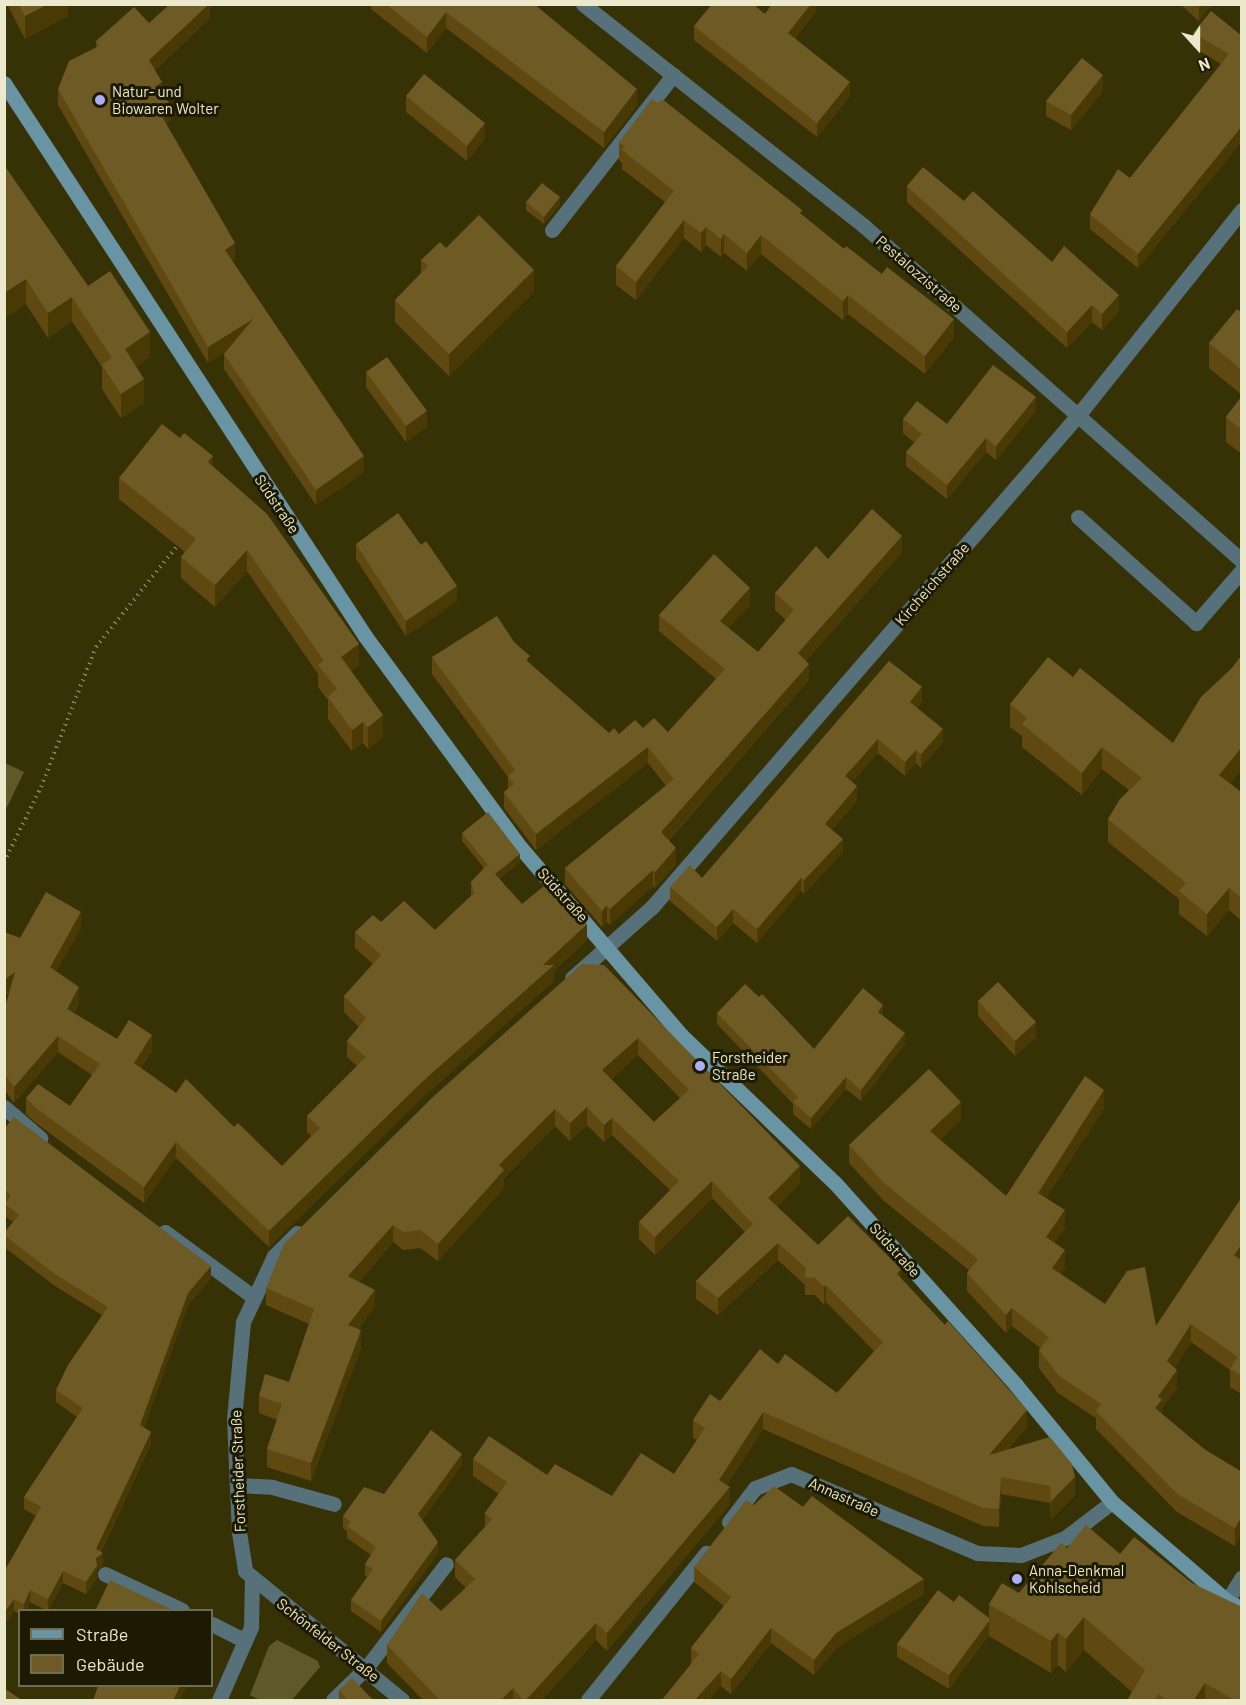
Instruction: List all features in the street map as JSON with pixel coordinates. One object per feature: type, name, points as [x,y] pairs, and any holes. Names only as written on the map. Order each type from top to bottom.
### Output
[{"type":"street","name":"Pestalozzistraße","points":[[583,4],[864,226],[1079,414],[1242,561]]},
{"type":"street","points":[[552,230],[673,75]]},
{"type":"street","name":"Südstraße","points":[[4,83],[365,636],[520,847],[608,945],[681,1035],[835,1183],[1016,1385],[1112,1502],[1227,1601],[1242,1609]]},
{"type":"street","name":"Kircheichstraße","points":[[608,945],[652,907],[1079,414],[1242,210]]},
{"type":"street","points":[[1078,517],[1196,623],[1242,570]]},
{"type":"street","points":[[560,989],[608,945]]},
{"type":"street","points":[[4,1107],[56,1150]]},
{"type":"street","points":[[148,1219],[252,1296]]},
{"type":"street","name":"Forstheider Straße","points":[[219,1701],[251,1627],[252,1580],[245,1571],[234,1419],[243,1322],[252,1296],[273,1256],[305,1225]]},
{"type":"street","name":"Annastraße","points":[[588,1701],[755,1488],[791,1474],[977,1553],[1021,1555],[1065,1538],[1112,1502]]},
{"type":"street","points":[[237,1485],[272,1487],[334,1504]]},
{"type":"street","points":[[333,1701],[366,1668],[446,1564]]},
{"type":"street","points":[[105,1574],[178,1609]]},
{"type":"street","points":[[1227,1601],[1242,1577]]},
{"type":"street","name":"Schönfelder Straße","points":[[252,1580],[366,1668],[402,1701]]},
{"type":"street","points":[[213,1625],[245,1641]]},
{"type":"path","points":[[4,862],[41,787],[96,647],[182,539]]},
{"type":"shaded area","points":[[5,763],[24,772],[5,811]]},
{"type":"shaded area","points":[[277,1640],[318,1661],[320,1667],[292,1700],[260,1700],[250,1695],[269,1646]]},
{"type":"building","points":[[19,4],[48,4],[25,16]]},
{"type":"building","points":[[170,4],[209,4],[149,60],[162,82],[155,87],[171,105],[160,113],[235,243],[225,250],[364,456],[316,490],[224,354],[253,319],[208,347],[58,89],[69,61],[99,46],[96,41],[134,7],[149,23]]},
{"type":"building","points":[[386,4],[534,4],[637,89],[604,132],[446,12],[427,37]]},
{"type":"building","points":[[712,4],[753,4],[765,14],[772,4],[811,4],[788,33],[850,82],[817,123],[694,26]]},
{"type":"building","points":[[1211,11],[1242,36],[1242,126],[1138,254],[1090,214],[1118,169],[1130,178],[1229,54],[1193,33]]},
{"type":"building","points":[[1082,58],[1103,75],[1071,115],[1046,101]]},
{"type":"building","points":[[424,74],[485,123],[467,146],[406,96]]},
{"type":"building","points":[[652,99],[658,103],[662,99],[802,210],[800,213],[844,249],[846,246],[882,274],[887,267],[954,319],[925,356],[848,295],[843,301],[761,235],[747,253],[724,234],[721,239],[706,227],[701,233],[684,220],[636,282],[616,266],[674,191],[622,150],[625,147],[619,142]]},
{"type":"building","points":[[4,165],[88,286],[110,271],[150,332],[125,349],[144,379],[121,394],[102,365],[112,358],[72,297],[48,313],[26,279],[4,293]]},
{"type":"building","points":[[923,167],[964,201],[973,191],[1052,262],[1064,246],[1119,295],[1102,314],[1092,305],[1067,332],[907,186]]},
{"type":"building","points":[[542,183],[560,197],[544,217],[526,202]]},
{"type":"building","points":[[479,215],[534,270],[449,354],[395,300],[428,266],[421,260],[440,242],[446,248]]},
{"type":"building","points":[[1237,309],[1242,313],[1242,370],[1209,343]]},
{"type":"building","points":[[387,357],[427,411],[406,426],[366,372]]},
{"type":"building","points":[[993,365],[1036,397],[996,446],[986,438],[947,485],[906,452],[922,434],[903,419],[917,401],[947,424]]},
{"type":"building","points":[[1242,396],[1242,430],[1226,417]]},
{"type":"building","points":[[162,424],[180,438],[184,433],[213,456],[208,462],[267,514],[359,644],[341,657],[383,715],[368,727],[363,722],[352,730],[328,697],[337,689],[318,665],[324,661],[247,550],[215,585],[181,557],[196,539],[119,478]]},
{"type":"building","points":[[872,509],[902,536],[798,653],[809,664],[661,832],[676,848],[655,872],[653,870],[610,909],[607,905],[602,911],[565,868],[674,779],[648,747],[536,834],[504,792],[514,784],[508,776],[515,770],[432,657],[497,616],[514,642],[530,656],[526,660],[609,733],[614,728],[619,734],[635,720],[643,728],[654,718],[668,732],[725,669],[659,615],[714,554],[750,588],[720,621],[758,652],[794,610],[775,593],[816,546],[828,559]]},
{"type":"building","points":[[398,513],[421,545],[426,541],[457,586],[406,621],[356,544]]},
{"type":"building","points":[[1242,655],[1242,747],[1219,775],[1242,793],[1242,898],[1229,888],[1207,914],[1179,891],[1186,883],[1108,819],[1120,799],[1142,778],[1102,747],[1082,773],[1022,724],[1027,718],[1010,704],[1048,657],[1073,677],[1080,668],[1173,743],[1201,697],[1232,668]]},
{"type":"building","points":[[889,661],[922,687],[910,702],[943,729],[921,754],[916,750],[905,762],[878,739],[845,776],[857,786],[825,824],[843,839],[804,880],[801,878],[757,929],[733,909],[717,927],[670,887],[690,865],[702,878]]},
{"type":"building","points":[[488,812],[520,854],[495,874],[462,833]]},
{"type":"building","points":[[487,865],[522,904],[550,881],[587,924],[543,965],[554,965],[422,1082],[269,1231],[176,1142],[144,1187],[36,1108],[26,1098],[38,1084],[70,1106],[100,1064],[58,1036],[14,1087],[4,1073],[4,1011],[15,972],[4,980],[4,932],[20,938],[46,892],[81,912],[50,967],[79,987],[67,1009],[117,1039],[129,1020],[152,1035],[134,1063],[176,1093],[186,1079],[234,1127],[238,1123],[282,1166],[320,1128],[307,1116],[366,1057],[347,1041],[366,1018],[344,996],[381,955],[355,932],[373,915],[381,922],[404,901],[435,930],[474,893],[471,882]]},
{"type":"building","points":[[582,964],[604,965],[800,1166],[768,1198],[818,1245],[848,1216],[901,1269],[897,1274],[945,1325],[948,1321],[1027,1410],[989,1455],[1050,1437],[1072,1464],[1075,1477],[1051,1501],[1050,1486],[1001,1477],[999,1509],[983,1508],[763,1412],[719,1480],[730,1487],[607,1633],[596,1623],[525,1701],[513,1688],[500,1701],[441,1701],[387,1645],[422,1593],[441,1611],[475,1579],[455,1560],[492,1519],[485,1513],[507,1482],[473,1459],[489,1436],[547,1475],[555,1464],[612,1496],[641,1453],[674,1474],[705,1428],[693,1420],[710,1394],[720,1401],[760,1349],[778,1364],[785,1354],[837,1393],[883,1342],[826,1285],[824,1287],[815,1278],[805,1277],[806,1268],[778,1243],[718,1298],[696,1281],[753,1224],[712,1181],[655,1237],[639,1222],[679,1181],[612,1118],[604,1125],[587,1107],[570,1123],[555,1109],[499,1165],[504,1170],[438,1244],[420,1230],[403,1232],[393,1225],[348,1276],[375,1290],[348,1325],[361,1330],[311,1463],[267,1449],[282,1404],[259,1396],[265,1374],[289,1382],[314,1309],[266,1288],[284,1244],[435,1095]],"holes":[[[638,1038],[689,1090],[654,1122],[602,1070]]]},
{"type":"building","points":[[998,982],[1036,1022],[1015,1041],[978,1001]]},
{"type":"building","points":[[745,984],[759,997],[762,994],[814,1049],[863,988],[883,1005],[878,1012],[905,1033],[861,1090],[846,1077],[811,1118],[793,1102],[798,1097],[717,1013]]},
{"type":"building","points":[[929,1069],[961,1102],[930,1131],[1006,1196],[1085,1076],[1104,1090],[1038,1193],[1065,1210],[1046,1237],[1065,1250],[1052,1268],[1105,1304],[1127,1271],[1145,1267],[1156,1326],[1242,1197],[1242,1244],[1234,1255],[1242,1261],[1242,1376],[1230,1369],[1238,1357],[1191,1324],[1167,1361],[1177,1370],[1158,1396],[1162,1400],[1155,1408],[1204,1449],[1242,1472],[1242,1516],[1235,1528],[1177,1494],[1096,1411],[1101,1404],[1058,1375],[1039,1350],[1049,1337],[1012,1308],[1006,1315],[967,1273],[978,1259],[884,1183],[849,1145]]},
{"type":"building","points":[[14,1117],[211,1266],[188,1293],[140,1425],[151,1432],[96,1549],[103,1553],[96,1558],[97,1566],[86,1582],[63,1571],[48,1599],[30,1590],[24,1604],[14,1599],[4,1613],[4,1572],[41,1507],[24,1497],[83,1408],[56,1390],[68,1365],[108,1307],[55,1274],[4,1235],[19,1215],[5,1204],[11,1195],[4,1189],[4,1129]]},
{"type":"building","points":[[431,1430],[462,1454],[418,1514],[438,1542],[381,1621],[351,1600],[373,1569],[365,1564],[376,1547],[347,1526],[351,1522],[343,1516],[364,1487],[384,1494]]},
{"type":"building","points":[[774,1486],[803,1507],[812,1496],[924,1579],[836,1633],[814,1660],[771,1628],[731,1679],[721,1671],[694,1701],[661,1701],[699,1654],[691,1648],[731,1597],[694,1567],[746,1500],[754,1505]]},
{"type":"building","points":[[1086,1525],[1120,1554],[1134,1537],[1192,1583],[1242,1607],[1242,1701],[1236,1701],[1205,1683],[1193,1701],[1169,1701],[1158,1694],[1154,1701],[1127,1701],[1145,1670],[1084,1617],[1066,1639],[1058,1632],[1051,1641],[989,1604],[1002,1583],[1019,1593],[1061,1543],[1067,1548]]},
{"type":"building","points":[[110,1580],[171,1609],[96,1609]]},
{"type":"building","points":[[938,1590],[954,1602],[959,1595],[989,1618],[949,1675],[897,1644]]},
{"type":"building","points":[[352,1678],[374,1701],[348,1701],[339,1690]]},
{"type":"building","points":[[98,1687],[180,1687],[173,1701],[93,1701]]},
{"type":"building","points":[[4,1688],[23,1701],[4,1701]]},
{"type":"place","name":"Natur- und Biowaren Wolter","points":[[100,100]]},
{"type":"place","name":"Forstheider Straße","points":[[700,1066]]},
{"type":"place","name":"Anna-Denkmal Kohlscheid","points":[[1017,1579]]}]
